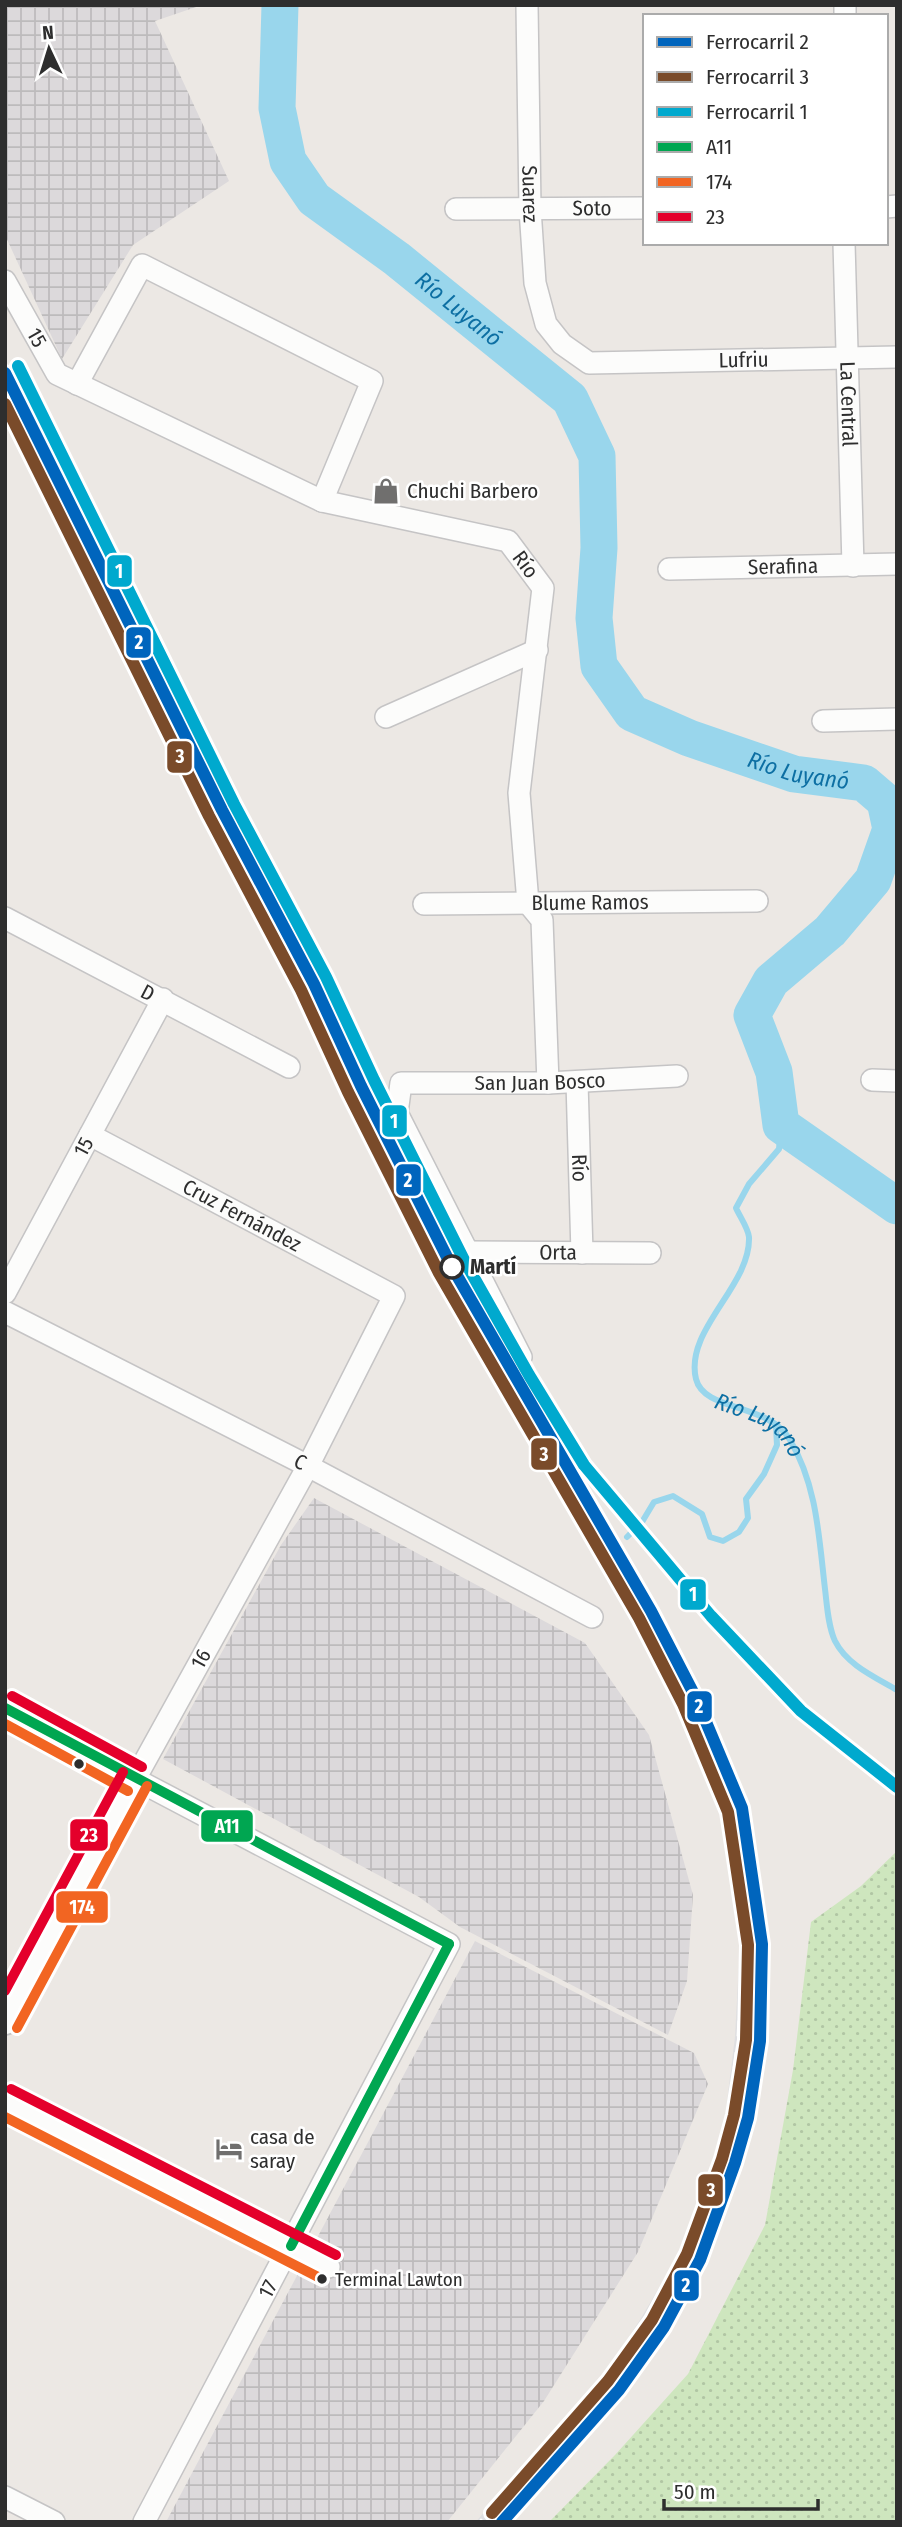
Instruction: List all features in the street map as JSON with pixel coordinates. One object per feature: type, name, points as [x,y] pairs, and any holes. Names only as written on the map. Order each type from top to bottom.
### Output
[{"type":"street","name":"Suarez","points":[[527,5],[530,209],[535,283],[546,324],[562,344],[589,363]]},
{"type":"street","name":"Soto","points":[[456,209],[643,208]]},
{"type":"street","name":"La Central","points":[[844,245],[853,566]]},
{"type":"street","points":[[77,384],[142,265],[372,381],[321,501]]},
{"type":"street","name":"15","points":[[5,281],[57,374],[77,384]]},
{"type":"street","name":"Lufriu","points":[[589,363],[897,357]]},
{"type":"street","name":"Río","points":[[77,384],[321,501],[508,541],[543,588],[519,793],[528,903],[542,920],[548,1083]]},
{"type":"street","name":"Serafina","points":[[669,569],[897,564]]},
{"type":"street","points":[[386,717],[537,650]]},
{"type":"street","points":[[823,721],[897,719]]},
{"type":"street","name":"Blume Ramos","points":[[424,904],[757,901]]},
{"type":"street","name":"D","points":[[5,918],[163,999],[289,1068]]},
{"type":"street","name":"15","points":[[5,1293],[163,999]]},
{"type":"street","name":"San Juan Bosco","points":[[467,1252],[397,1113],[401,1083],[548,1083],[677,1076]]},
{"type":"street","points":[[872,1080],[897,1081]]},
{"type":"street","name":"Río","points":[[577,1082],[582,1253]]},
{"type":"street","name":"Cruz Fernández","points":[[90,1136],[394,1296]]},
{"type":"street","points":[[467,1252],[521,1357]]},
{"type":"street","name":"Orta","points":[[467,1252],[650,1253]]},
{"type":"street","name":"16","points":[[5,2021],[308,1466],[394,1296]]},
{"type":"street","name":"C","points":[[5,1312],[308,1466],[592,1617]]},
{"type":"street","points":[[5,1708],[135,1779]]},
{"type":"street","name":"17","points":[[135,1779],[449,1944],[144,2522]]},
{"type":"street","points":[[5,2101],[329,2267]]},
{"type":"street","points":[[5,2497],[54,2522]]},
{"type":"shaded area","points":[[5,5],[202,5],[155,21],[229,181],[133,245],[62,359],[5,235]]},
{"type":"shaded area","points":[[314,1498],[585,1643],[649,1735],[693,1895],[687,1981],[668,2035],[460,1927],[419,1897],[163,1759],[281,1545]]},
{"type":"shaded area","name":"Terminal Lawton","points":[[475,1941],[694,2053],[708,2084],[638,2252],[544,2401],[447,2522],[166,2522]]},
{"type":"green space","points":[[897,1851],[897,2522],[549,2522],[615,2455],[688,2374],[765,2225],[793,2070],[811,1922],[861,1886]]},
{"type":"waterway","name":"Río Luyanó","points":[[280,5],[277,108],[288,161],[314,199],[397,259],[570,399],[597,456],[599,548],[594,618],[599,666],[632,713],[689,738],[794,774],[864,783],[885,801],[891,829],[873,880],[830,931],[771,981],[752,1015],[774,1072],[781,1125],[897,1206]]},
{"type":"waterway","name":"Río Luyanó","points":[[781,1125],[779,1149],[749,1184],[736,1208],[749,1237],[747,1255],[740,1273],[700,1343],[695,1361],[696,1379],[701,1390],[711,1397],[767,1419],[780,1428],[790,1440],[799,1457],[811,1493],[828,1615],[835,1641],[854,1664],[897,1690]]},
{"type":"waterway","points":[[627,1537],[642,1522],[654,1502],[673,1496],[702,1514],[710,1537],[723,1541],[739,1532],[748,1518],[746,1499],[764,1474],[777,1445],[776,1426]]},
{"type":"railway","points":[[5,406],[215,838],[311,1014],[433,1263],[640,1615],[695,1730],[727,1813],[741,1882],[744,1944],[739,2037],[728,2126],[714,2177],[678,2263],[606,2379],[481,2522]]},
{"type":"rail line","name":"1","points":[[18,366],[234,804],[326,977],[464,1260],[584,1465],[711,1616],[801,1711],[897,1787]]},
{"type":"rail line","name":"2","points":[[5,373],[222,810],[314,984],[361,1086],[452,1267],[651,1611],[696,1698],[742,1808],[762,1944],[760,2041],[748,2118],[735,2163],[700,2260],[664,2327],[619,2390],[502,2522]]},
{"type":"rail line","name":"3","points":[[5,404],[209,816],[301,990],[348,1092],[439,1273],[639,1618],[683,1704],[728,1812],[748,1945],[746,2040],[734,2115],[722,2159],[687,2254],[652,2320],[608,2381],[492,2513]]},
{"type":"transit line","name":"23","points":[[12,1696],[142,1767]]},
{"type":"transit line","name":"A11","points":[[5,1708],[449,1944]]},
{"type":"transit line","name":"174","points":[[5,1724],[128,1791]]},
{"type":"transit line","name":"23","points":[[5,1991],[123,1772]]},
{"type":"transit line","name":"174","points":[[17,2028],[147,1786]]},
{"type":"transit line","name":"A11","points":[[291,2246],[449,1944]]},
{"type":"transit line","name":"23","points":[[11,2089],[336,2255]]},
{"type":"transit line","name":"174","points":[[5,2117],[322,2279]]},
{"type":"place","name":"Chuchi Barbero","points":[[386,491]]},
{"type":"place","name":"Martí","points":[[452,1267]]},
{"type":"place","name":"casa de saray","points":[[229,2149]]},
{"type":"place","name":"Terminal Lawton","points":[[322,2279]]}]
